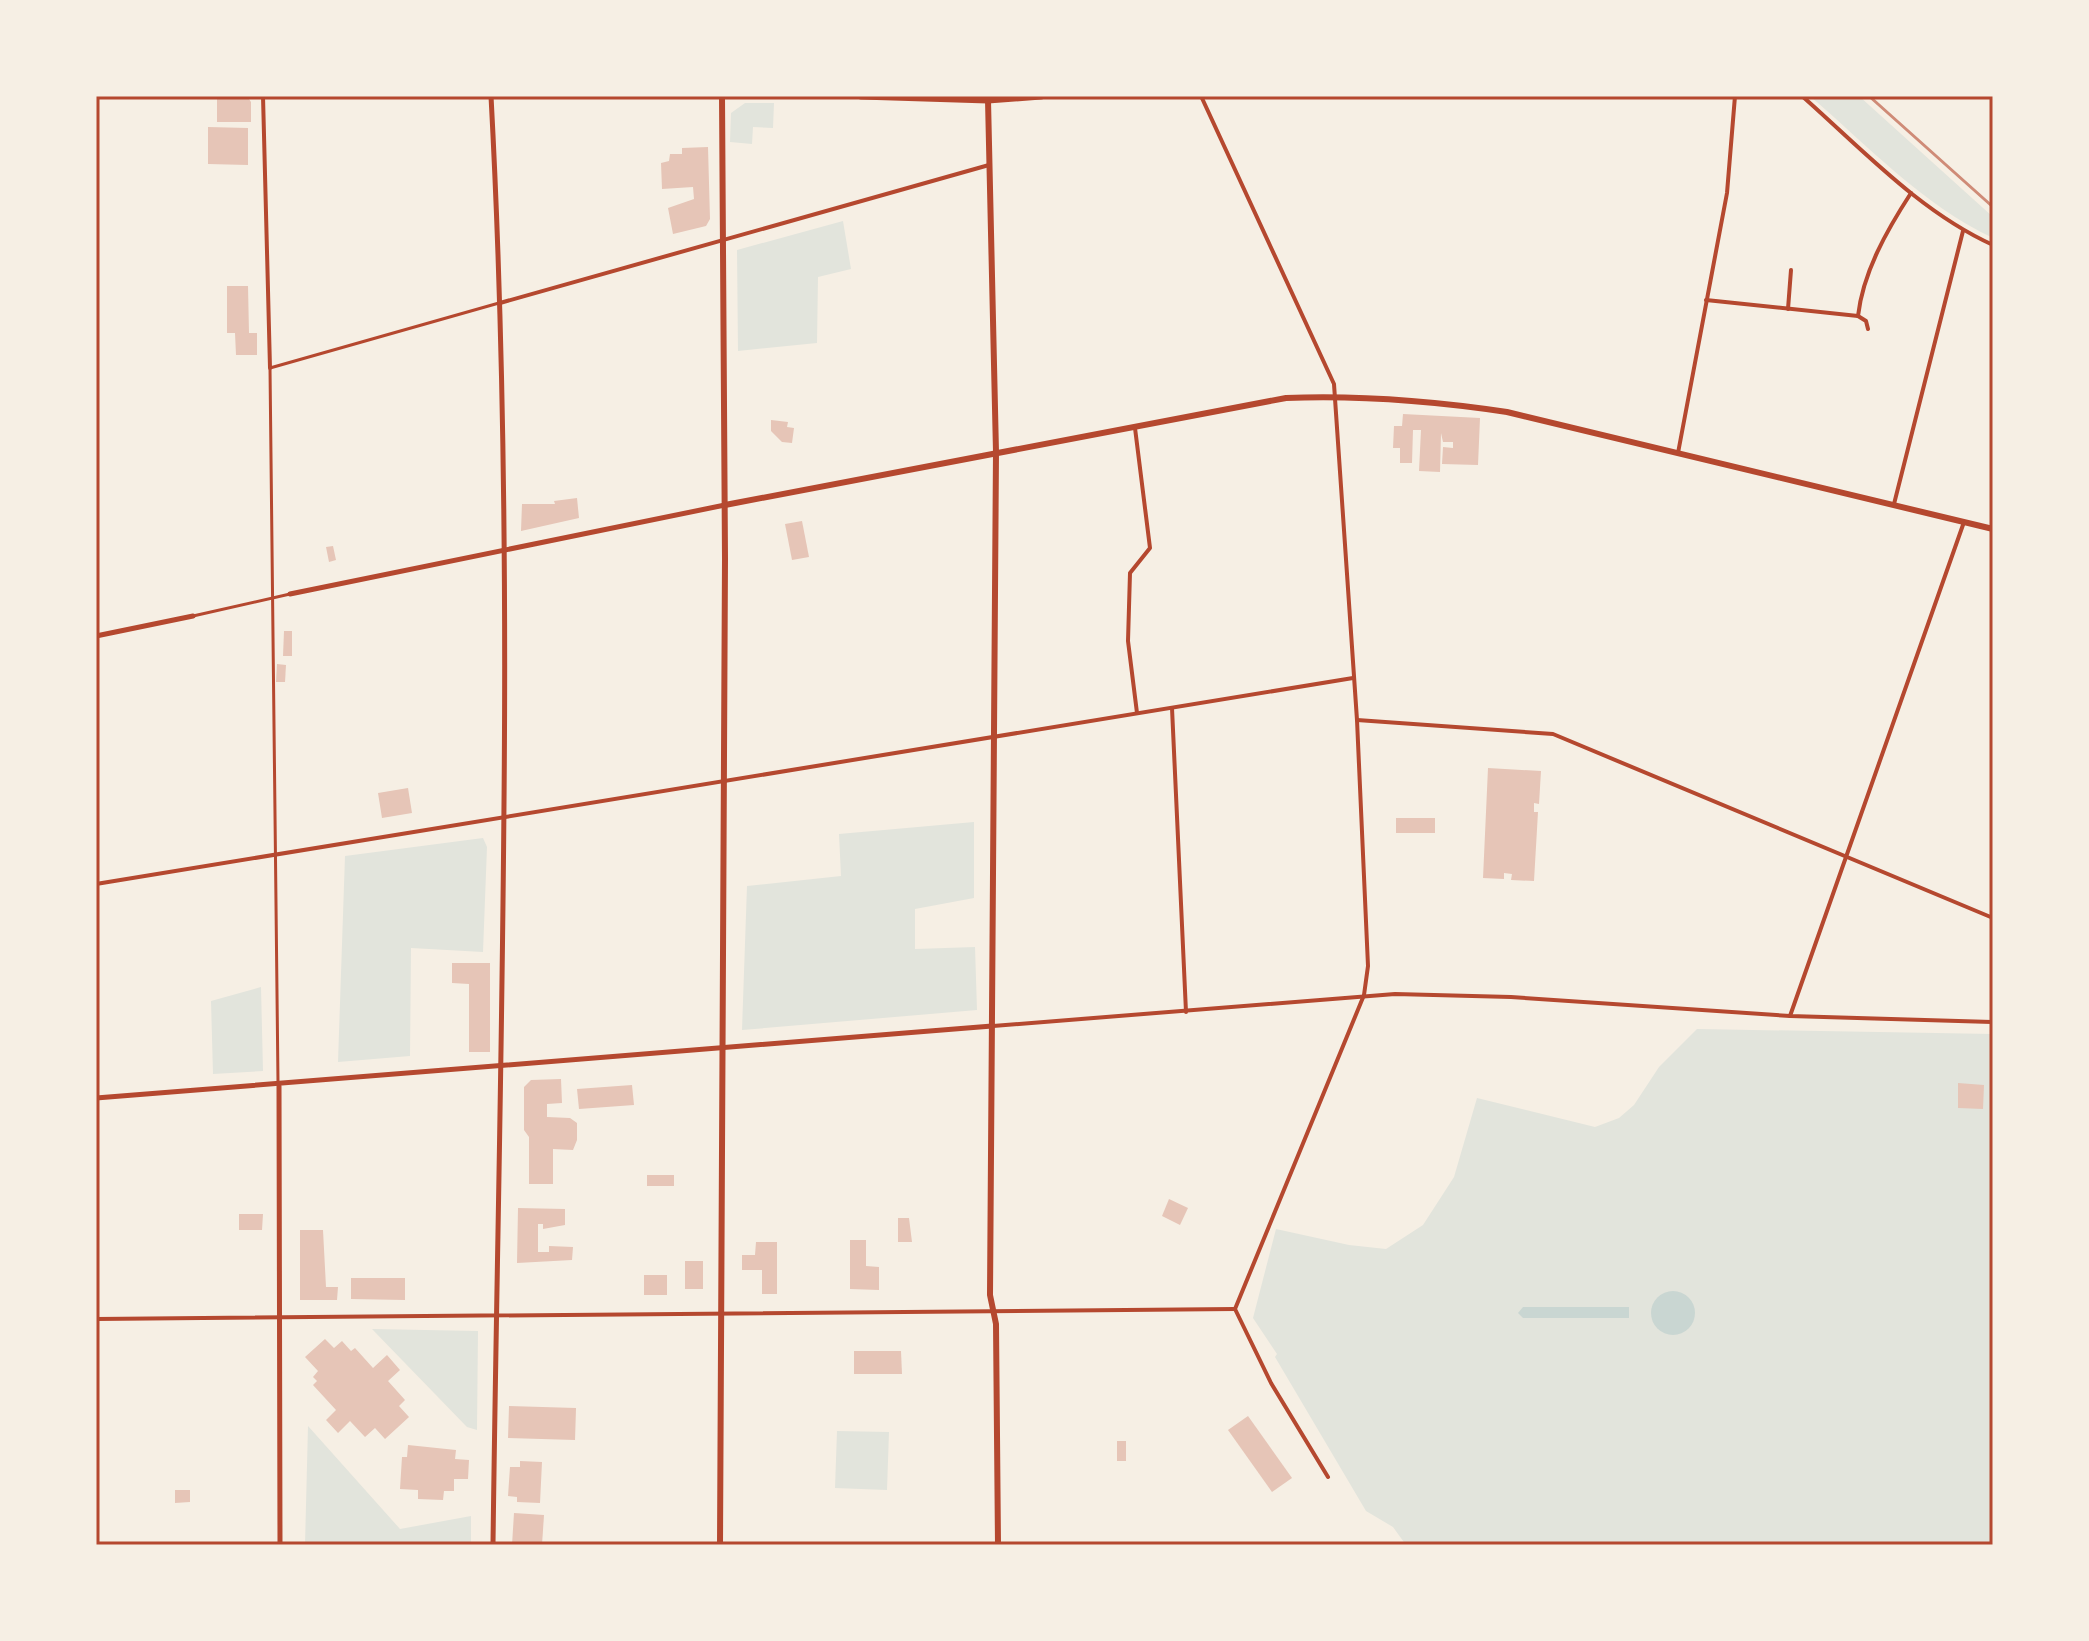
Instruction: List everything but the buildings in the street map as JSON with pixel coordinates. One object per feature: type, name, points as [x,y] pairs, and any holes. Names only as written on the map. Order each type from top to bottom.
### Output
[{"type":"main road","points":[[720,1545],[725,505],[722,96]]},
{"type":"main road","points":[[861,96],[1041,96]]},
{"type":"main road","points":[[988,98],[996,452],[992,1310],[996,1324],[998,1545]]},
{"type":"main road","points":[[725,505],[1286,398],[1336,396],[1438,402],[1507,412],[1993,529]]},
{"type":"street","points":[[263,96],[275,597],[280,1545]]},
{"type":"street","points":[[491,96],[500,303],[503,551],[501,1066],[493,1545]]},
{"type":"street","points":[[1201,96],[1213,129],[1310,330],[1336,396],[1357,720],[1368,966],[1364,995],[1235,1309],[1271,1383],[1328,1477]]},
{"type":"street","points":[[1678,453],[1727,193],[1735,96]]},
{"type":"street","points":[[1802,96],[1911,193],[1963,231],[1993,245]]},
{"type":"street","points":[[270,368],[989,165]]},
{"type":"street","points":[[1858,316],[1861,289],[1911,193]]},
{"type":"street","points":[[1894,504],[1963,231]]},
{"type":"street","points":[[1788,309],[1791,270]]},
{"type":"street","points":[[1706,300],[1858,316],[1866,321],[1868,329]]},
{"type":"street","points":[[1135,427],[1150,548],[1130,573],[1128,641],[1137,713]]},
{"type":"street","points":[[96,636],[725,505]]},
{"type":"street","points":[[1790,1016],[1964,522]]},
{"type":"street","points":[[96,884],[1354,678]]},
{"type":"street","points":[[1172,708],[1186,1012]]},
{"type":"street","points":[[1357,720],[1553,734],[1993,918]]},
{"type":"street","points":[[96,1098],[279,1086],[1364,995],[1435,993],[1790,1016],[1992,1022]]},
{"type":"street","points":[[96,1319],[1235,1309]]},
{"type":"shaded area","points":[[1810,96],[1859,96],[1993,217],[1993,238],[1920,192]]},
{"type":"shaded area","points":[[745,103],[774,103],[773,128],[753,127],[752,144],[730,142],[731,113]]},
{"type":"shaded area","points":[[843,221],[851,269],[818,277],[817,343],[738,351],[737,250]]},
{"type":"shaded area","points":[[974,822],[974,898],[915,909],[915,949],[975,947],[977,1010],[742,1030],[747,886],[841,876],[839,834]]},
{"type":"shaded area","points":[[483,838],[487,847],[483,952],[411,948],[410,1056],[338,1062],[345,856]]},
{"type":"shaded area","points":[[261,987],[263,1071],[213,1074],[211,1001]]},
{"type":"shaded area","points":[[1697,1029],[1993,1034],[1993,1545],[1406,1545],[1393,1527],[1366,1511],[1275,1357],[1277,1354],[1253,1318],[1276,1229],[1349,1245],[1386,1249],[1423,1225],[1454,1177],[1477,1098],[1595,1127],[1619,1118],[1634,1105],[1659,1067]]},
{"type":"shaded area","points":[[1673,1291],[1689,1297],[1695,1313],[1689,1329],[1673,1335],[1657,1329],[1651,1313],[1657,1297]]},
{"type":"shaded area","points":[[1523,1307],[1629,1307],[1629,1318],[1523,1318],[1518,1313]]},
{"type":"shaded area","points":[[372,1329],[478,1331],[477,1430],[467,1427]]},
{"type":"shaded area","points":[[308,1426],[400,1529],[471,1516],[471,1545],[305,1545]]},
{"type":"shaded area","points":[[837,1431],[889,1432],[887,1490],[835,1488]]},
{"type":"railway","points":[[1869,96],[1993,207]]}]
